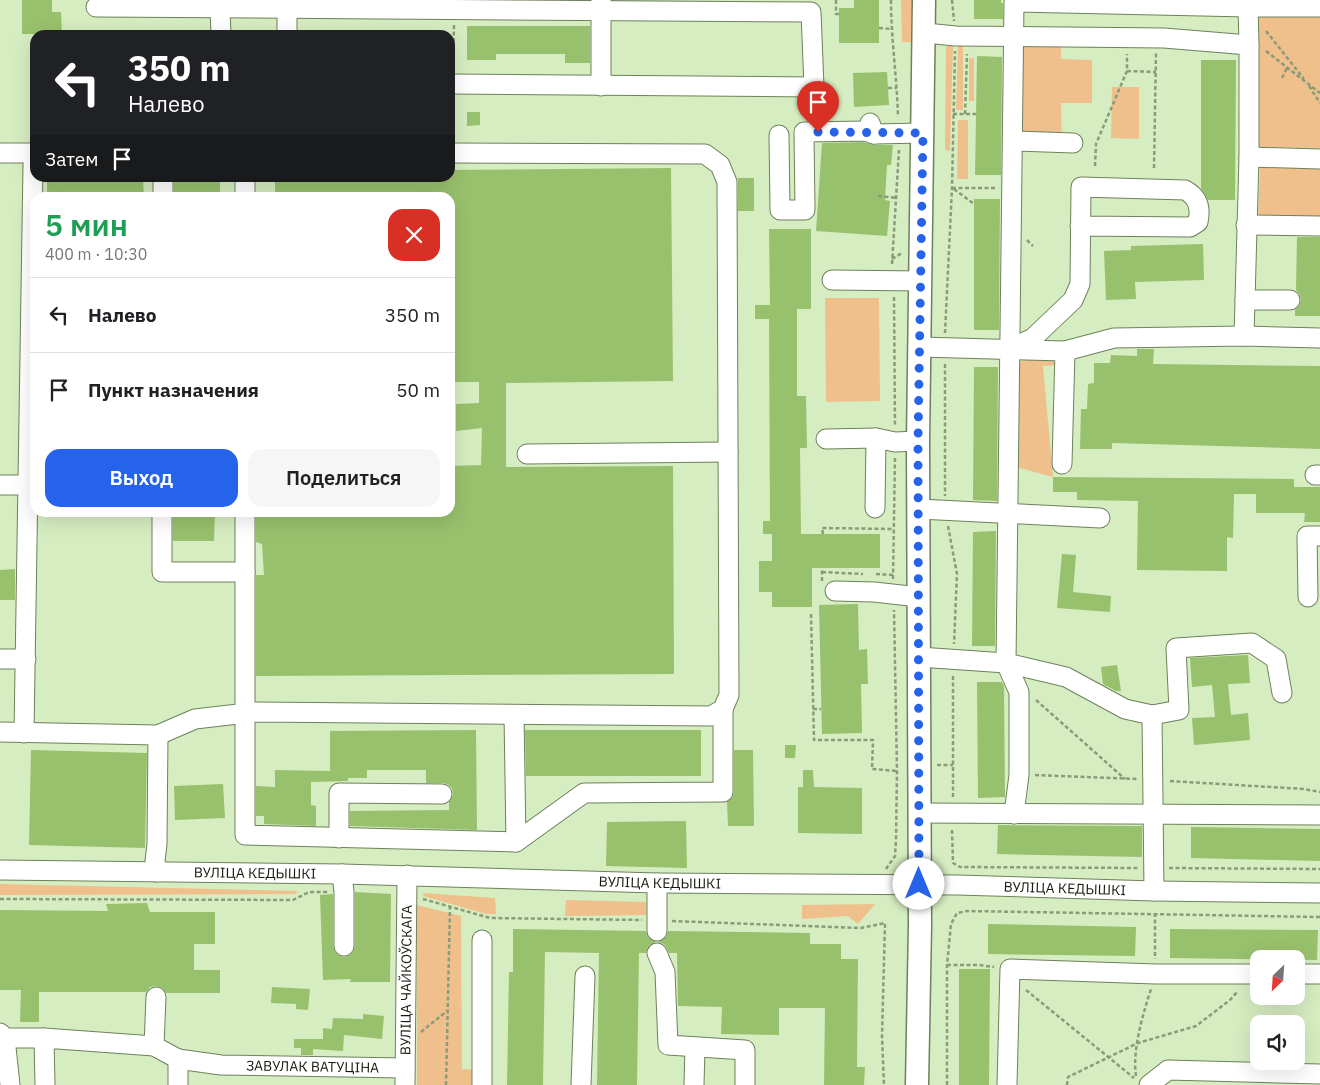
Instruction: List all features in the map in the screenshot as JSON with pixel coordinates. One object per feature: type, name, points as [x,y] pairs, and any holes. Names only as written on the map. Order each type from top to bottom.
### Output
[{"type":"main road","points":[[918,1085],[918,441],[922,281],[924,0]]},
{"type":"street","points":[[1014,814],[1019,775],[1019,692],[1006,662],[1014,2],[1320,7]]},
{"type":"street","points":[[286,30],[287,4]]},
{"type":"street","points":[[96,7],[220,8],[287,4],[454,10],[601,5],[811,12],[814,87],[455,84]]},
{"type":"street","points":[[601,5],[601,86]]},
{"type":"street","points":[[1244,336],[1249,157],[1248,7]]},
{"type":"street","points":[[220,8],[220,30]]},
{"type":"street","points":[[925,33],[956,36],[1156,38],[1249,44]]},
{"type":"street","points":[[839,123],[871,123],[874,134]]},
{"type":"street","points":[[778,135],[780,210],[804,210],[804,132],[866,131],[874,134],[923,133]]},
{"type":"street","points":[[1013,141],[1073,144]]},
{"type":"street","points":[[0,154],[30,152]]},
{"type":"street","points":[[245,517],[245,835],[516,842],[584,793],[723,792],[723,710],[729,695],[727,182],[720,165],[705,154],[455,153]]},
{"type":"street","points":[[1249,157],[1320,159]]},
{"type":"street","points":[[1010,349],[1033,338],[1073,300],[1080,284],[1080,226],[1081,187],[1185,190],[1192,194],[1198,202],[1200,211],[1198,222],[1190,227],[1080,226]]},
{"type":"street","points":[[1246,225],[1320,226]]},
{"type":"street","points":[[832,280],[922,281]]},
{"type":"street","points":[[1245,300],[1290,300]]},
{"type":"street","points":[[921,347],[1065,351],[1114,338],[1244,336],[1320,338]]},
{"type":"street","points":[[1062,464],[1065,351]]},
{"type":"street","points":[[875,508],[876,438]]},
{"type":"street","points":[[826,439],[876,438],[895,442],[918,441]]},
{"type":"street","points":[[527,454],[728,452]]},
{"type":"street","points":[[0,485],[30,485]]},
{"type":"street","points":[[919,509],[1100,518]]},
{"type":"street","points":[[24,733],[31,517]]},
{"type":"street","points":[[162,517],[162,572],[245,572]]},
{"type":"street","points":[[1308,598],[1307,536],[1320,536]]},
{"type":"street","points":[[828,590],[874,592],[919,597]]},
{"type":"street","points":[[919,657],[1006,662],[1066,677],[1125,709],[1152,715],[1179,710],[1176,648],[1252,643],[1276,659],[1282,693]]},
{"type":"street","points":[[0,659],[26,659]]},
{"type":"street","points":[[0,732],[158,735],[195,719],[256,712],[711,716],[723,710]]},
{"type":"street","points":[[514,714],[516,842]]},
{"type":"street","points":[[1152,715],[1145,780],[1153,813],[1154,891]]},
{"type":"street","points":[[157,872],[155,861],[157,844],[158,735]]},
{"type":"street","points":[[339,838],[339,793],[442,794]]},
{"type":"street","points":[[919,813],[1320,815]]},
{"type":"street","name":"ВУЛІЦА КЕДЫШКІ","points":[[0,870],[157,872],[343,883],[407,875],[657,884],[919,884],[1154,891],[1320,893]]},
{"type":"street","name":"ВУЛІЦА ЧАЙКОЎСКАГА","points":[[405,1076],[407,875]]},
{"type":"street","points":[[343,883],[344,946]]},
{"type":"street","points":[[657,884],[657,931]]},
{"type":"street","points":[[482,940],[482,1085]]},
{"type":"street","points":[[657,953],[665,972],[668,1045],[745,1050],[745,1085]]},
{"type":"street","points":[[1007,1085],[1010,973],[1250,974]]},
{"type":"street","points":[[1305,974],[1320,974]]},
{"type":"street","points":[[582,1085],[585,976]]},
{"type":"street","points":[[154,1046],[156,997]]},
{"type":"street","points":[[10,1085],[3,1036],[154,1046],[178,1060],[178,1085]]},
{"type":"street","points":[[44,1038],[45,1085]]},
{"type":"street","points":[[694,1085],[695,1047]]},
{"type":"street","name":"ЗАВУЛАК ВАТУЦІНА","points":[[178,1060],[221,1066],[405,1076]]},
{"type":"street","points":[[1149,1085],[1168,1070],[1320,1074]]},
{"type":"path","points":[[836,0],[836,14],[839,14]]},
{"type":"path","points":[[952,0],[956,36],[945,347],[945,510],[957,574],[953,660],[953,812],[951,842],[953,863],[960,867]]},
{"type":"path","points":[[453,30],[454,10]]},
{"type":"path","points":[[1263,27],[1308,85],[1320,104]]},
{"type":"path","points":[[879,28],[891,29]]},
{"type":"path","points":[[1095,166],[1096,144],[1127,71],[1126,43],[1129,38]]},
{"type":"path","points":[[1154,168],[1156,38]]},
{"type":"path","points":[[965,114],[966,54],[976,54]]},
{"type":"path","points":[[1282,78],[1288,68]]},
{"type":"path","points":[[1127,71],[1156,72]]},
{"type":"path","points":[[888,88],[897,88]]},
{"type":"path","points":[[954,114],[976,114]]},
{"type":"path","points":[[952,188],[1012,187]]},
{"type":"path","points":[[952,188],[974,204]]},
{"type":"path","points":[[878,196],[897,198]]},
{"type":"path","points":[[822,534],[822,528],[893,529]]},
{"type":"path","points":[[822,568],[828,590]]},
{"type":"path","points":[[822,572],[867,574]]},
{"type":"path","points":[[875,574],[893,575]]},
{"type":"path","points":[[810,614],[814,740],[873,740],[872,769],[897,771]]},
{"type":"path","points":[[1036,700],[1125,779]]},
{"type":"path","points":[[813,709],[821,709]]},
{"type":"path","points":[[1019,775],[1145,780],[1304,789],[1320,792]]},
{"type":"path","points":[[0,899],[293,900],[309,892],[343,883]]},
{"type":"path","points":[[446,1085],[450,907]]},
{"type":"path","points":[[947,1085],[947,965],[951,924],[956,913],[967,911],[1155,913],[1320,917]]},
{"type":"path","points":[[947,965],[979,965],[1010,973],[1137,1080],[1134,1064],[1144,1011],[1156,974],[1155,913]]},
{"type":"path","points":[[884,1085],[882,1036],[885,923]]},
{"type":"path","points":[[1068,1085],[1068,1077],[1138,1043],[1196,1026],[1230,1000],[1250,979]]},
{"type":"path","points":[[406,1045],[447,1011]]},
{"type":"shaded area","points":[[901,0],[914,0],[915,42],[902,42]]},
{"type":"shaded area","points":[[1252,13],[1320,13],[1320,148],[1252,147]]},
{"type":"shaded area","points":[[1014,36],[1061,36],[1061,59],[1092,60],[1092,103],[1061,103],[1062,143],[1013,141]]},
{"type":"shaded area","points":[[958,44],[963,45],[963,110],[956,110]]},
{"type":"shaded area","points":[[946,46],[953,46],[950,151],[945,150]]},
{"type":"shaded area","points":[[969,58],[974,58],[974,101],[969,101]]},
{"type":"shaded area","points":[[1112,87],[1139,87],[1139,139],[1111,138]]},
{"type":"shaded area","points":[[958,120],[968,120],[968,179],[957,179]]},
{"type":"shaded area","points":[[1260,165],[1320,167],[1320,223],[1258,221]]},
{"type":"shaded area","points":[[825,298],[879,298],[880,401],[826,402]]},
{"type":"shaded area","points":[[1043,356],[1061,356],[1061,365],[1043,366],[1053,477],[1016,467],[1018,362]]},
{"type":"shaded area","points":[[0,884],[299,891],[295,894],[0,895]]},
{"type":"shaded area","points":[[424,893],[495,898],[496,914],[486,914],[423,896]]},
{"type":"shaded area","points":[[566,900],[646,902],[646,915],[565,916]]},
{"type":"shaded area","points":[[875,904],[858,924],[848,916],[802,919],[802,905]]},
{"type":"shaded area","points":[[417,905],[461,916],[462,1069],[477,1070],[476,1085],[417,1085]]},
{"type":"building","points":[[22,0],[52,0],[52,12],[61,12],[62,30],[30,30],[30,34],[22,34]]},
{"type":"building","points":[[854,0],[879,0],[879,43],[839,43],[839,8],[854,8]]},
{"type":"building","points":[[974,0],[1001,0],[1001,3],[1003,3],[1003,19],[974,19]]},
{"type":"building","points":[[467,26],[590,26],[590,63],[565,63],[565,54],[496,54],[496,60],[467,60]]},
{"type":"building","points":[[977,56],[1002,57],[1001,175],[975,175]]},
{"type":"building","points":[[1201,60],[1236,60],[1235,200],[1208,200],[1201,188]]},
{"type":"building","points":[[887,72],[889,105],[854,107],[853,73]]},
{"type":"building","points":[[467,112],[480,112],[480,125],[467,126]]},
{"type":"building","points":[[864,142],[874,145],[893,145],[891,165],[887,165],[885,200],[890,201],[887,236],[816,231],[822,143]]},
{"type":"building","points":[[671,168],[673,381],[506,383],[506,467],[673,466],[674,674],[256,676],[256,575],[264,575],[262,544],[256,542],[256,517],[455,517],[455,466],[481,465],[482,428],[456,431],[456,404],[479,403],[479,382],[455,382],[455,192],[275,192],[275,182],[455,182],[455,170]]},
{"type":"building","points":[[738,178],[754,178],[754,211],[738,211]]},
{"type":"building","points":[[47,182],[143,182],[144,192],[47,192]]},
{"type":"building","points":[[174,182],[220,182],[220,192],[174,192]]},
{"type":"building","points":[[974,199],[1000,199],[999,330],[974,330]]},
{"type":"building","points":[[769,229],[811,229],[811,309],[797,309],[797,396],[806,396],[807,448],[800,448],[801,534],[880,534],[880,568],[812,568],[812,607],[772,607],[772,592],[759,592],[759,561],[772,561],[772,534],[763,534],[763,521],[770,521],[769,319],[755,319],[755,305],[770,305]]},
{"type":"building","points":[[1297,237],[1320,237],[1320,316],[1295,316],[1295,310],[1301,300],[1296,290]]},
{"type":"building","points":[[1203,244],[1204,280],[1135,282],[1136,299],[1106,300],[1104,251],[1131,250],[1131,246]]},
{"type":"building","points":[[1137,349],[1154,349],[1153,364],[1320,366],[1320,449],[1112,443],[1112,449],[1080,449],[1081,409],[1087,409],[1088,384],[1094,383],[1094,363],[1110,363],[1111,355],[1137,356]]},
{"type":"building","points":[[974,367],[998,367],[997,501],[973,500]]},
{"type":"building","points":[[1053,477],[1294,479],[1294,487],[1320,487],[1320,522],[1304,522],[1305,513],[1256,513],[1256,494],[1234,494],[1233,538],[1227,537],[1227,571],[1137,570],[1138,501],[1077,500],[1077,492],[1053,492]]},
{"type":"building","points":[[173,517],[215,517],[214,541],[173,541]]},
{"type":"building","points":[[996,531],[995,646],[972,646],[973,532]]},
{"type":"building","points":[[1062,554],[1076,555],[1073,592],[1111,596],[1110,612],[1057,608]]},
{"type":"building","points":[[15,569],[15,600],[0,600],[0,570]]},
{"type":"building","points":[[858,604],[859,650],[867,649],[868,684],[861,684],[862,733],[822,734],[819,605]]},
{"type":"building","points":[[1248,655],[1250,683],[1228,684],[1231,715],[1248,713],[1250,740],[1194,745],[1192,718],[1215,717],[1212,685],[1192,687],[1190,658]]},
{"type":"building","points":[[1117,665],[1121,691],[1116,691],[1103,684],[1101,667]]},
{"type":"building","points":[[977,682],[1002,682],[1004,686],[1005,797],[978,798]]},
{"type":"building","points":[[476,730],[477,830],[350,826],[350,811],[449,810],[449,802],[453,795],[452,788],[443,783],[426,783],[426,770],[367,770],[367,778],[348,778],[348,781],[311,782],[311,805],[316,806],[316,826],[264,824],[264,816],[256,816],[256,786],[275,787],[275,770],[330,771],[330,731]]},
{"type":"building","points":[[525,730],[701,730],[701,776],[526,776]]},
{"type":"building","points":[[785,745],[796,745],[795,758],[785,758]]},
{"type":"building","points":[[31,750],[147,753],[145,848],[29,845]]},
{"type":"building","points":[[734,750],[753,750],[754,826],[728,826],[727,802],[732,798],[734,792]]},
{"type":"building","points":[[803,770],[813,770],[814,787],[862,788],[862,834],[798,833],[798,787],[803,787]]},
{"type":"building","points":[[223,784],[225,818],[175,820],[174,786]]},
{"type":"building","points":[[686,821],[687,868],[606,866],[607,822]]},
{"type":"building","points":[[998,825],[1142,826],[1142,857],[997,854]]},
{"type":"building","points":[[1191,827],[1320,829],[1320,861],[1191,858]]},
{"type":"building","points":[[355,892],[391,894],[390,982],[350,982],[351,979],[323,980],[320,895],[333,894],[333,946],[338,955],[344,957],[353,952],[355,946]]},
{"type":"building","points":[[147,903],[150,912],[215,912],[215,944],[194,944],[194,970],[220,970],[220,993],[166,993],[162,988],[156,986],[150,987],[146,992],[39,992],[39,1022],[20,1022],[21,990],[0,990],[0,910],[108,911],[106,904]]},
{"type":"building","points":[[988,924],[1136,927],[1135,956],[988,954]]},
{"type":"building","points":[[513,929],[646,931],[648,937],[656,942],[648,946],[646,953],[639,953],[637,1085],[597,1085],[599,953],[545,952],[543,1085],[507,1085],[509,972],[513,972]]},
{"type":"building","points":[[1170,929],[1318,930],[1317,960],[1305,960],[1305,950],[1250,950],[1250,959],[1170,958]]},
{"type":"building","points":[[668,931],[810,933],[810,944],[841,944],[841,959],[858,959],[857,1067],[865,1067],[864,1085],[824,1085],[825,1008],[779,1008],[779,1035],[721,1034],[722,1007],[678,1006],[677,953],[669,953],[664,944],[658,942],[666,937]]},
{"type":"building","points":[[959,969],[990,969],[989,1085],[959,1085]]},
{"type":"building","points":[[272,987],[310,989],[308,1010],[296,1009],[296,1004],[271,1003]]},
{"type":"building","points":[[363,1014],[384,1016],[382,1039],[344,1035],[343,1051],[313,1049],[313,1055],[301,1055],[301,1048],[294,1048],[294,1039],[323,1039],[323,1028],[332,1029],[333,1018],[363,1019]]},
{"type":"route","points":[[818,132],[923,133],[918,441],[920,481],[918,579],[919,884]]}]
